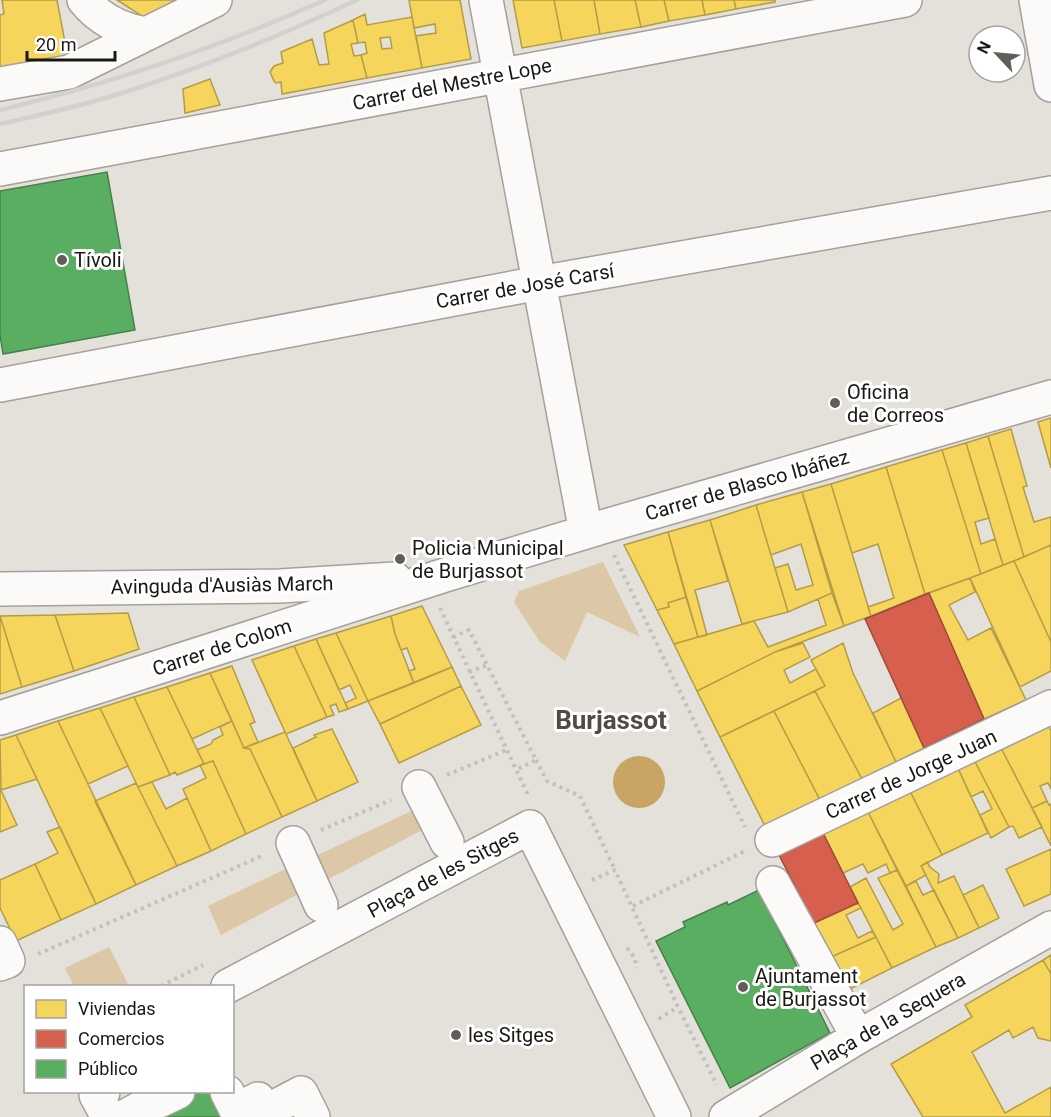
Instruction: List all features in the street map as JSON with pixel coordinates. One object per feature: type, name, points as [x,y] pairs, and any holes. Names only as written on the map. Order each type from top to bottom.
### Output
[{"type":"street","points":[[84,0],[108,21],[128,31],[146,34]]},
{"type":"street","points":[[0,84],[69,72],[215,0]]},
{"type":"street","points":[[486,0],[586,532]]},
{"type":"street","name":"Carrer del Mestre Lope","points":[[0,169],[905,0]]},
{"type":"street","points":[[1036,0],[1051,85]]},
{"type":"street","name":"Carrer de José Carsí","points":[[0,385],[539,283],[1051,193]]},
{"type":"street","name":"Carrer de Blasco Ibáñez","points":[[436,578],[1051,397]]},
{"type":"street","name":"Avinguda d'Ausiàs March","points":[[0,589],[280,586],[436,578]]},
{"type":"street","name":"Carrer de Colom","points":[[0,718],[436,578]]},
{"type":"street","name":"Carrer de Jorge Juan","points":[[758,841],[1051,707]]},
{"type":"street","points":[[419,787],[447,842]]},
{"type":"street","name":"Plaça de les Sitges","points":[[232,985],[530,827],[674,1117]]},
{"type":"street","points":[[293,843],[321,905]]},
{"type":"street","points":[[773,883],[858,1037]]},
{"type":"street","name":"Plaça de la Sequera","points":[[724,1105],[858,1037],[1051,928]]},
{"type":"street","points":[[74,1093],[86,1117]]},
{"type":"street","points":[[101,1093],[96,1095],[108,1117]]},
{"type":"street","points":[[124,1117],[157,1099],[159,1101],[176,1093]]},
{"type":"street","points":[[228,1093],[236,1110],[258,1099],[265,1112],[301,1093],[313,1117]]},
{"type":"path","points":[[586,532],[611,549],[758,841],[633,906]]},
{"type":"path","points":[[436,578],[453,637],[529,798]]},
{"type":"path","points":[[453,637],[469,630],[547,781],[580,796],[724,1105]]},
{"type":"path","points":[[469,672],[487,665]]},
{"type":"path","points":[[516,770],[536,760]]},
{"type":"path","points":[[592,880],[615,870]]},
{"type":"path","points":[[656,1011],[660,1018],[678,1007]]},
{"type":"shaded area","points":[[603,562],[640,637],[587,612],[565,661],[540,642],[514,602],[519,591]]},
{"type":"shaded area","points":[[634,756],[644,756],[658,763],[665,782],[658,801],[644,808],[634,808],[624,804],[617,797],[613,787],[613,777],[617,767],[624,760]]},
{"type":"shaded area","points":[[418,808],[428,827],[321,883],[309,859]]},
{"type":"shaded area","points":[[294,865],[306,890],[221,935],[208,906]]},
{"type":"shaded area","points":[[109,947],[128,985],[74,985],[65,968]]},
{"type":"building: Viviendas","points":[[2,0],[57,0],[68,58],[0,68],[0,15],[4,14]]},
{"type":"building: Viviendas","points":[[117,0],[181,0],[145,18]]},
{"type":"building: Viviendas","points":[[409,0],[460,0],[471,59],[422,68],[416,36],[436,33],[435,24],[414,28]]},
{"type":"building: Viviendas","points":[[513,0],[554,0],[562,41],[522,48]]},
{"type":"building: Viviendas","points":[[554,0],[594,0],[600,34],[562,41]]},
{"type":"building: Viviendas","points":[[594,0],[635,0],[641,27],[600,34]]},
{"type":"building: Viviendas","points":[[635,0],[664,0],[669,21],[641,27]]},
{"type":"building: Viviendas","points":[[664,0],[702,0],[705,15],[669,21]]},
{"type":"building: Viviendas","points":[[702,0],[734,0],[736,9],[705,15]]},
{"type":"building: Viviendas","points":[[734,0],[775,0],[775,2],[736,9]]},
{"type":"building: Viviendas","points":[[365,14],[367,25],[412,17],[422,68],[367,78],[361,55],[367,53],[365,42],[358,43],[353,20]],"holes":[[[390,37],[392,48],[382,49],[380,38]]]},
{"type":"building: Viviendas","points":[[353,20],[358,43],[351,44],[354,56],[361,55],[367,78],[282,94],[281,82],[276,83],[270,72],[274,66],[283,63],[281,52],[312,39],[319,65],[329,64],[324,33]]},
{"type":"building: Viviendas","points":[[210,79],[220,105],[185,113],[183,89]]},
{"type":"building: Viviendas","points":[[1051,418],[1051,468],[1038,422]]},
{"type":"building: Viviendas","points":[[1011,429],[1027,486],[1023,487],[1034,522],[1051,517],[1051,545],[1024,557],[988,436]]},
{"type":"building: Viviendas","points":[[988,436],[1024,557],[1003,565],[966,443]]},
{"type":"building: Viviendas","points":[[966,443],[989,518],[975,522],[981,544],[995,539],[1003,565],[981,574],[942,450]]},
{"type":"building: Viviendas","points":[[942,450],[981,574],[925,594],[886,467]]},
{"type":"building: Viviendas","points":[[886,467],[925,594],[871,616],[868,607],[894,598],[878,544],[852,553],[831,484]]},
{"type":"building: Viviendas","points":[[831,484],[871,616],[844,626],[802,492]]},
{"type":"building: Viviendas","points":[[802,492],[832,593],[788,612],[775,568],[788,564],[796,590],[813,585],[801,544],[771,555],[756,505]]},
{"type":"building: Viviendas","points":[[756,505],[788,612],[742,624],[710,520]]},
{"type":"building: Viviendas","points":[[710,520],[728,581],[695,590],[707,635],[698,637],[668,532]]},
{"type":"building: Viviendas","points":[[668,532],[686,597],[668,603],[669,607],[657,610],[624,545]]},
{"type":"building: Viviendas","points":[[1051,545],[1051,642],[1014,561]]},
{"type":"building: Viviendas","points":[[1014,561],[1051,642],[1051,671],[1020,687],[970,578]]},
{"type":"building: Viviendas","points":[[970,578],[975,592],[949,605],[968,640],[991,628],[1026,700],[984,719],[929,593]]},
{"type":"building: Viviendas","points":[[832,593],[844,626],[775,652],[697,691],[674,644],[754,621],[768,647],[826,625],[818,599]]},
{"type":"building: Viviendas","points":[[686,597],[698,637],[674,644],[657,610],[669,607],[668,603]]},
{"type":"building: Viviendas","points":[[422,606],[452,667],[414,683],[409,671],[415,669],[407,648],[401,650],[391,616]]},
{"type":"building: Viviendas","points":[[128,613],[139,649],[74,671],[55,615]]},
{"type":"building: Viviendas","points":[[55,615],[74,671],[22,687],[0,616]]},
{"type":"building: Viviendas","points":[[0,616],[22,687],[0,694]]},
{"type":"building: Viviendas","points":[[391,616],[395,634],[414,683],[368,701],[336,633]]},
{"type":"building: Viviendas","points":[[336,633],[368,701],[348,709],[345,703],[356,698],[350,685],[339,690],[316,639]]},
{"type":"building: Viviendas","points":[[316,639],[348,709],[339,712],[336,704],[330,706],[334,715],[327,717],[294,646]]},
{"type":"building: Viviendas","points":[[803,643],[810,657],[784,670],[790,683],[816,669],[825,686],[720,737],[697,691],[775,652]]},
{"type":"building: Viviendas","points":[[843,643],[853,673],[896,762],[862,779],[815,691],[825,686],[811,660]]},
{"type":"building: Viviendas","points":[[294,646],[327,717],[286,734],[252,660]]},
{"type":"building: Viviendas","points":[[232,666],[255,722],[250,724],[258,742],[244,748],[210,673]]},
{"type":"building: Viviendas","points":[[452,667],[461,686],[380,724],[368,701]]},
{"type":"building: Viviendas","points":[[210,673],[232,721],[192,739],[167,687]]},
{"type":"building: Viviendas","points":[[461,686],[481,725],[399,763],[380,724]]},
{"type":"building: Viviendas","points":[[167,687],[204,764],[177,775],[175,772],[170,775],[134,697]]},
{"type":"building: Viviendas","points":[[815,691],[862,779],[820,800],[774,711]]},
{"type":"building: Viviendas","points":[[134,697],[170,775],[138,787],[100,708]]},
{"type":"building: Viviendas","points":[[901,698],[924,748],[896,762],[873,713]]},
{"type":"building: Viviendas","points":[[100,708],[128,766],[88,784],[58,721]]},
{"type":"building: Viviendas","points":[[774,711],[820,800],[765,826],[720,737]]},
{"type":"building: Viviendas","points":[[58,721],[136,885],[96,904],[16,735]]},
{"type":"building: Viviendas","points":[[232,721],[244,748],[250,749],[282,817],[246,834],[213,761],[204,764],[197,750],[223,735],[220,727]]},
{"type":"building: Viviendas","points":[[1047,723],[1051,731],[1051,789],[1048,783],[1040,786],[1047,801],[1032,808],[999,744]]},
{"type":"building: Viviendas","points":[[332,729],[358,782],[317,801],[293,748],[316,737],[314,735]]},
{"type":"building: Viviendas","points":[[285,732],[317,801],[282,817],[250,749],[244,748]]},
{"type":"building: Viviendas","points":[[16,735],[37,779],[1,790],[0,740]]},
{"type":"building: Viviendas","points":[[999,744],[1042,827],[1019,838],[1013,826],[1009,827],[973,758]]},
{"type":"building: Viviendas","points":[[973,758],[1009,827],[991,838],[980,815],[992,809],[983,791],[971,797],[957,766]]},
{"type":"building: Viviendas","points":[[213,761],[246,834],[211,851],[183,789],[206,778],[200,765]]},
{"type":"building: Viviendas","points":[[957,766],[988,833],[942,855],[909,789]]},
{"type":"building: Viviendas","points":[[152,782],[166,809],[187,798],[211,851],[177,866],[138,787]]},
{"type":"building: Viviendas","points":[[136,783],[177,866],[136,885],[95,801]]},
{"type":"building: Viviendas","points":[[0,788],[17,825],[0,832]]},
{"type":"building: Viviendas","points":[[909,789],[942,855],[921,866],[926,875],[906,886],[867,810]]},
{"type":"building: Viviendas","points":[[1047,801],[1049,805],[1051,804],[1051,846],[1032,808]]},
{"type":"building: Viviendas","points":[[867,810],[897,870],[890,873],[886,864],[868,873],[863,864],[843,873],[822,831]]},
{"type":"building: Viviendas","points":[[60,827],[96,904],[61,920],[35,864],[58,853],[47,832]]},
{"type":"building: Viviendas","points":[[1051,849],[1051,894],[1024,906],[1006,869]]},
{"type":"building: Viviendas","points":[[927,862],[939,874],[938,883],[954,876],[979,928],[958,938],[921,866]]},
{"type":"building: Viviendas","points":[[35,864],[61,920],[16,941],[0,908],[0,880]]},
{"type":"building: Viviendas","points":[[897,870],[936,947],[892,968],[850,887],[866,878],[893,930],[903,924],[878,878]]},
{"type":"building: Viviendas","points":[[916,881],[923,895],[934,890],[958,938],[936,947],[906,886]]},
{"type":"building: Viviendas","points":[[983,885],[999,918],[979,928],[963,895]]},
{"type":"building: Viviendas","points":[[858,903],[861,908],[846,915],[858,938],[872,931],[876,937],[831,957],[814,923]]},
{"type":"building: Viviendas","points":[[876,937],[892,968],[848,990],[831,957]]},
{"type":"building: Viviendas","points":[[1051,955],[1051,974],[1043,960]]},
{"type":"building: Viviendas","points":[[1043,960],[1051,974],[1051,1041],[1038,1038],[1033,1027],[1013,1038],[1009,1030],[972,1052],[1005,1113],[1051,1087],[1051,1117],[923,1117],[891,1064],[972,1017],[965,1005]]},
{"type":"building: Comercios","points":[[929,593],[984,719],[924,748],[865,619]]},
{"type":"building: Comercios","points":[[822,831],[858,903],[814,923],[778,853]]},
{"type":"building: Público","name":"Tívoli","points":[[107,172],[135,330],[3,354],[0,335],[0,191]]},
{"type":"building: Público","name":"Ajuntament de Burjassot","points":[[759,890],[830,1033],[730,1088],[656,941],[685,927],[683,922]]},
{"type":"building: Público","points":[[176,1093],[228,1093],[240,1117],[129,1117]]},
{"type":"railway","points":[[0,110],[124,76],[246,33],[325,0]]},
{"type":"railway","points":[[0,124],[45,114],[150,84],[240,51],[357,0]]},
{"type":"place","name":"Tívoli","points":[[62,260]]},
{"type":"place","name":"Oficina de Correos","points":[[835,403]]},
{"type":"place","name":"Policia Municipal de Burjassot","points":[[400,559]]},
{"type":"place","name":"Ajuntament de Burjassot","points":[[743,987]]},
{"type":"place","name":"les Sitges","points":[[456,1035]]},
{"type":"district","name":"Burjassot","points":[[611,720]]}]
